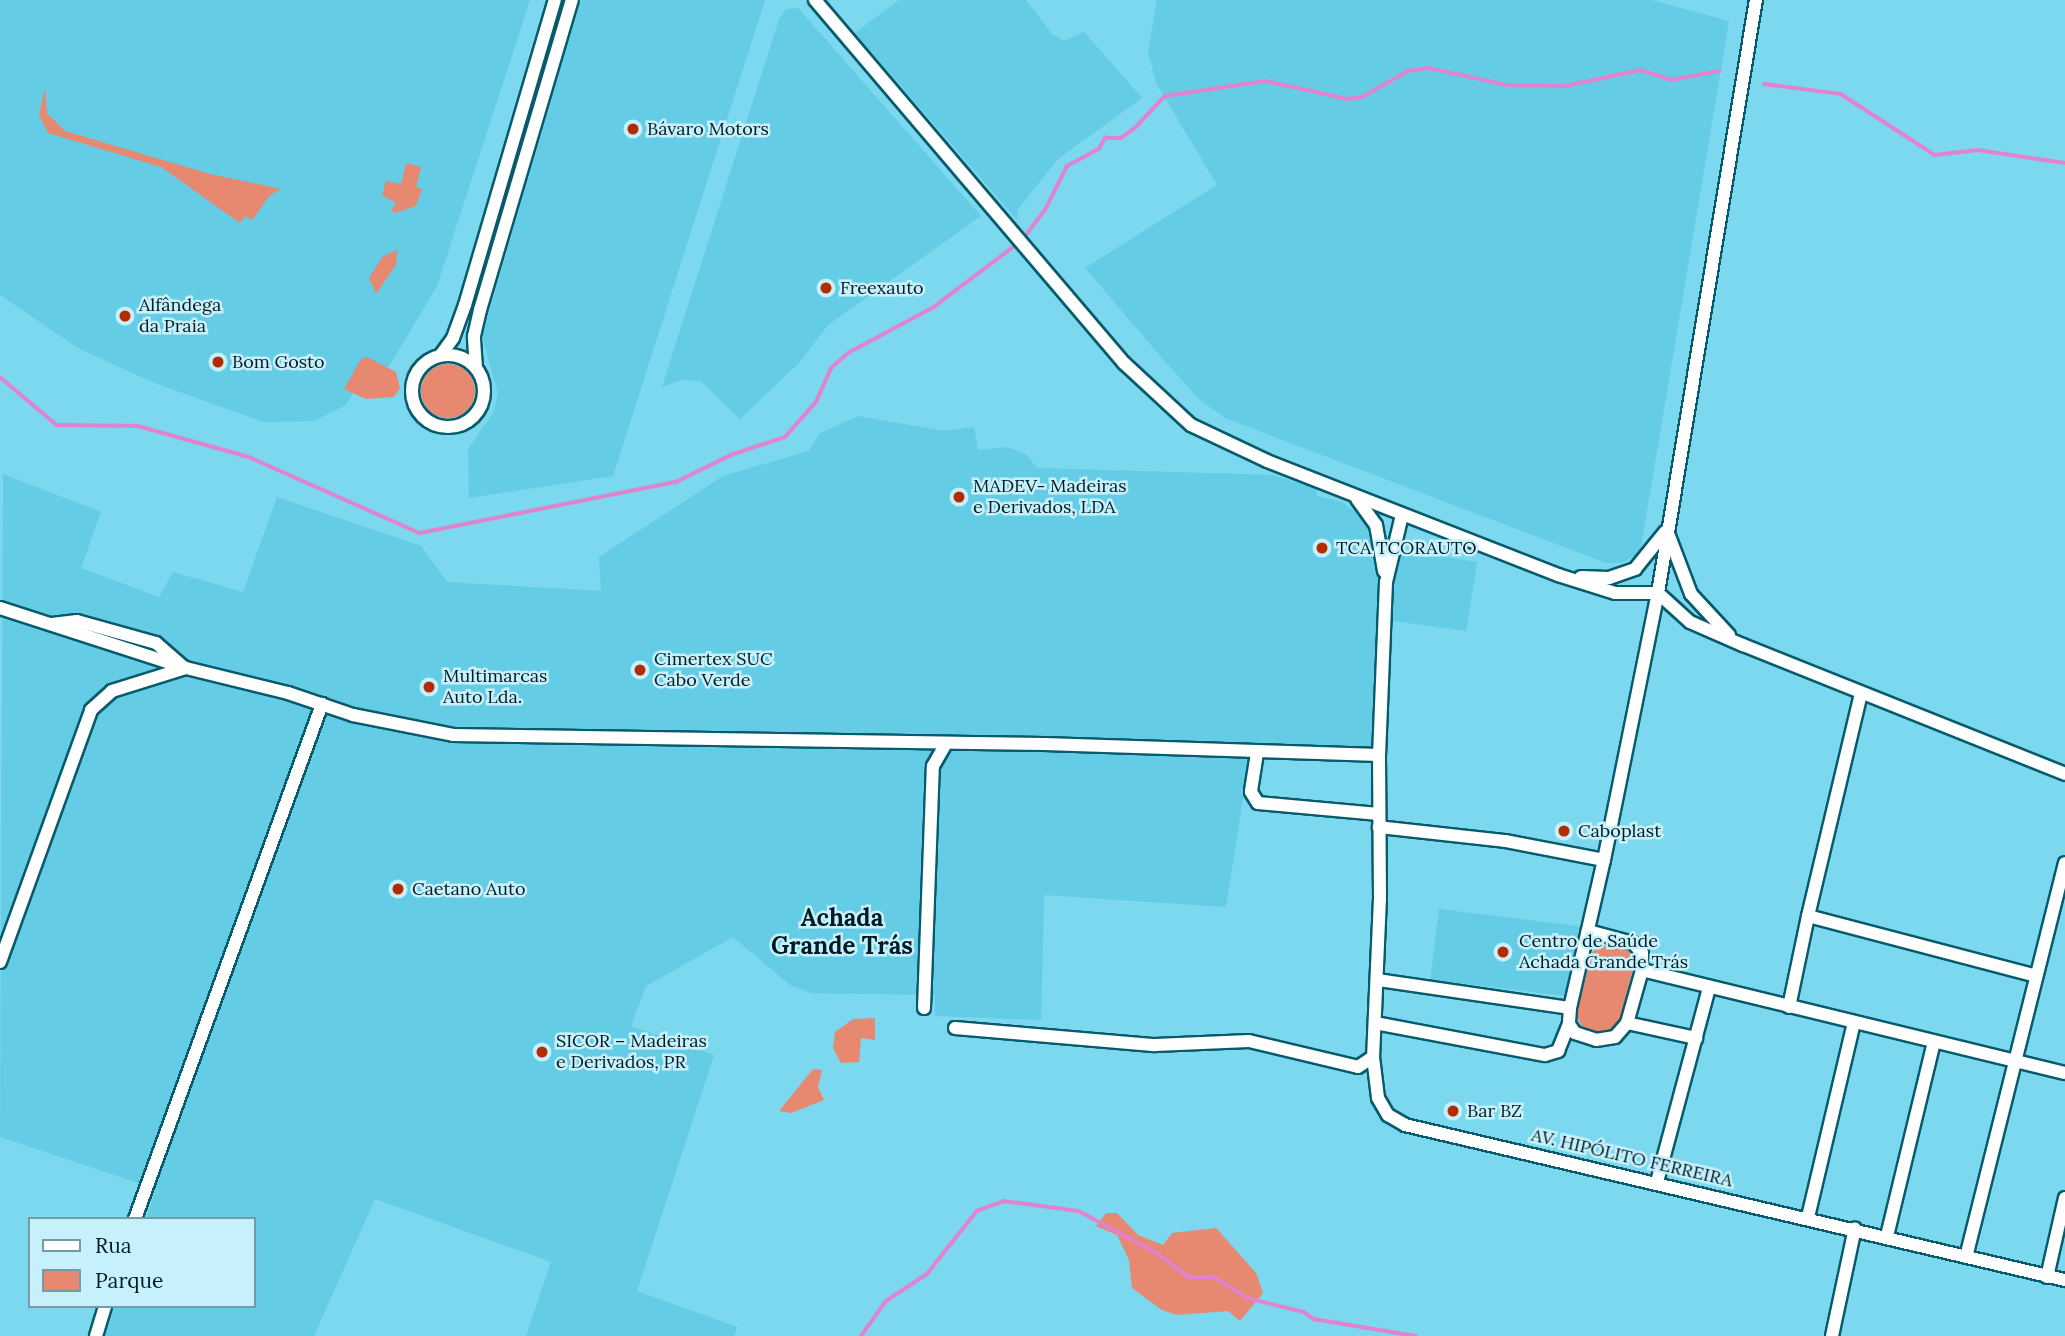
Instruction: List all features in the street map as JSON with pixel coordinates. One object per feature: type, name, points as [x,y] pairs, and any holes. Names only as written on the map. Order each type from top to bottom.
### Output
[{"type":"street","points":[[555,0],[453,338],[440,356],[417,372],[411,393],[419,415],[438,427],[461,426],[479,412],[484,389],[476,368],[474,336],[572,0]]},
{"type":"street","points":[[815,0],[1137,377],[1191,425],[1348,493],[1558,575],[1615,593],[1658,593],[1690,622],[1861,694],[2065,774]]},
{"type":"street","points":[[1375,1023],[1545,1055],[1560,1048],[1569,1024],[1570,1008],[1604,860],[1658,593],[1756,0]]},
{"type":"street","points":[[440,356],[458,356],[476,368]]},
{"type":"street","points":[[1348,493],[1366,507],[1376,525],[1385,582]]},
{"type":"street","points":[[1385,582],[1402,515]]},
{"type":"street","points":[[1558,575],[1622,575],[1647,559],[1667,529]]},
{"type":"street","points":[[1667,529],[1691,594],[1743,645]]},
{"type":"street","name":"AV. HIPÓLITO FERREIRA","points":[[1385,582],[1379,755],[1378,980],[1373,1057],[1382,1107],[1405,1125],[1855,1228],[2065,1280]]},
{"type":"street","points":[[0,608],[186,668],[453,735],[945,745],[1044,744],[1379,755]]},
{"type":"street","points":[[0,962],[91,710],[112,691],[186,668]]},
{"type":"street","points":[[1789,1007],[1861,694]]},
{"type":"street","points":[[136,1217],[322,704]]},
{"type":"street","points":[[924,1008],[933,766],[945,745]]},
{"type":"street","points":[[1257,753],[1251,792],[1258,803],[1379,820],[1604,860]]},
{"type":"street","points":[[1966,1257],[2036,976],[2062,888],[2065,863]]},
{"type":"street","points":[[1808,916],[2036,976]]},
{"type":"street","points":[[1569,1024],[1575,1033],[1603,1040],[1621,1032],[1627,1023],[1642,970],[1642,953],[1633,943],[1588,931]]},
{"type":"street","points":[[1642,970],[2065,1073]]},
{"type":"street","points":[[1378,980],[1570,1008]]},
{"type":"street","points":[[1657,1182],[1709,988]]},
{"type":"street","points":[[1627,1023],[1696,1038]]},
{"type":"street","points":[[1808,1217],[1854,1023]]},
{"type":"street","points":[[955,1028],[1155,1045],[1249,1041],[1358,1067],[1373,1057]]},
{"type":"street","points":[[1888,1236],[1934,1042]]},
{"type":"street","points":[[2047,1277],[2065,1198]]},
{"type":"street","points":[[1832,1336],[1855,1228]]},
{"type":"street","points":[[96,1336],[104,1308]]},
{"type":"shaded area","points":[[0,0],[530,0],[437,286],[370,398],[353,393],[346,405],[314,421],[264,422],[152,382],[78,348],[0,295]]},
{"type":"shaded area","points":[[581,0],[765,0],[613,476],[469,498],[468,449],[493,413],[498,394],[482,336]]},
{"type":"shaded area","points":[[899,0],[1026,0],[1052,34],[1064,41],[1084,32],[1142,98],[1058,159],[1018,209],[1017,220],[855,33]]},
{"type":"shaded area","points":[[1157,0],[1651,0],[1729,21],[1640,552],[1622,563],[1606,563],[1225,418],[1200,400],[1162,358],[1085,268],[1217,185],[1156,83],[1148,52]]},
{"type":"shaded area","points":[[798,8],[981,216],[828,325],[800,362],[740,419],[701,381],[682,380],[662,387],[779,19],[786,9]]},
{"type":"shaded area","points":[[858,416],[944,431],[974,427],[978,450],[1007,447],[1026,454],[1037,468],[1273,475],[1317,489],[1317,496],[1342,502],[1408,551],[1477,562],[1466,631],[1393,621],[1388,749],[1258,748],[1250,807],[1247,773],[1226,907],[1044,895],[1041,1020],[935,1016],[935,995],[811,993],[790,985],[733,937],[646,986],[631,1026],[714,1055],[637,1291],[737,1327],[734,1336],[526,1336],[551,1262],[375,1199],[314,1336],[105,1336],[114,1308],[256,1308],[256,1217],[147,1217],[156,1189],[0,1137],[3,474],[101,512],[81,568],[159,597],[173,572],[243,592],[277,497],[421,546],[447,582],[601,591],[599,557],[723,476],[809,451],[819,434]]},
{"type":"shaded area","name":"Centro de Saúde Achada Grande Trás","points":[[1439,909],[1579,926],[1570,997],[1430,979]]},
{"type":"green space","points":[[45,88],[47,113],[65,131],[210,174],[281,189],[270,195],[252,220],[245,216],[240,223],[161,167],[48,133],[39,115]]},
{"type":"green space","points":[[406,163],[421,167],[416,187],[422,189],[416,206],[395,213],[391,211],[396,203],[382,195],[386,181],[401,184]]},
{"type":"green space","points":[[397,250],[396,265],[376,294],[369,278],[383,256]]},
{"type":"green space","points":[[367,357],[396,372],[400,388],[394,397],[366,399],[344,389],[361,359]]},
{"type":"green space","points":[[448,364],[467,372],[475,391],[467,410],[448,418],[429,410],[421,391],[429,372]]},
{"type":"green space","points":[[1606,944],[1627,950],[1635,960],[1619,1024],[1604,1033],[1583,1029],[1576,1014],[1593,951]]},
{"type":"green space","points":[[875,1018],[875,1040],[861,1038],[859,1062],[841,1063],[833,1048],[835,1032],[853,1019]]},
{"type":"green space","points":[[813,1069],[822,1070],[818,1087],[824,1100],[791,1113],[779,1111]]},
{"type":"green space","points":[[1106,1213],[1117,1213],[1138,1235],[1163,1245],[1172,1233],[1216,1228],[1256,1273],[1263,1293],[1240,1321],[1228,1311],[1177,1315],[1162,1310],[1132,1288],[1129,1260],[1117,1235],[1096,1226]]},
{"type":"waterway","points":[[1023,239],[1046,208],[1067,166],[1099,149],[1105,138],[1121,138],[1135,128],[1165,96],[1265,81],[1348,99],[1362,97],[1408,71],[1429,68],[1507,85],[1565,86],[1641,70],[1671,80],[1719,71]]},
{"type":"waterway","points":[[1764,84],[1841,94],[1935,155],[1978,150],[2065,163]]},
{"type":"waterway","points":[[0,377],[57,425],[138,426],[249,457],[420,533],[676,482],[731,455],[785,437],[816,402],[831,368],[848,353],[934,307],[1017,244]]},
{"type":"waterway","points":[[861,1336],[886,1301],[927,1274],[977,1211],[1004,1201],[1079,1211],[1157,1253],[1189,1277],[1214,1277],[1247,1298],[1304,1312],[1314,1319],[1416,1336]]},
{"type":"place","name":"Bávaro Motors","points":[[633,129]]},
{"type":"place","name":"Freexauto","points":[[826,288]]},
{"type":"place","name":"Alfândega da Praia","points":[[125,316]]},
{"type":"place","name":"Bom Gosto","points":[[218,362]]},
{"type":"place","name":"MADEV- Madeiras e Derivados, LDA","points":[[959,497]]},
{"type":"place","name":"TCA TCORAUTO","points":[[1322,548]]},
{"type":"place","name":"Cimertex SUC Cabo Verde","points":[[640,670]]},
{"type":"place","name":"Multimarcas Auto Lda.","points":[[429,687]]},
{"type":"place","name":"Caboplast","points":[[1564,831]]},
{"type":"place","name":"Caetano Auto","points":[[398,889]]},
{"type":"place","name":"Centro de Saúde Achada Grande Trás","points":[[1503,952]]},
{"type":"place","name":"SICOR – Madeiras e Derivados, PR","points":[[542,1052]]},
{"type":"place","name":"Bar BZ","points":[[1453,1111]]},
{"type":"district","name":"Achada Grande Trás","points":[[842,932]]}]
